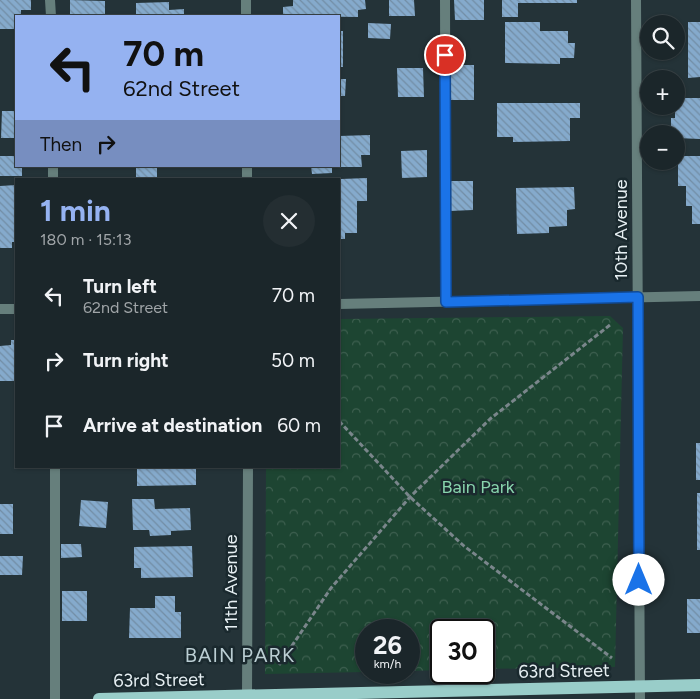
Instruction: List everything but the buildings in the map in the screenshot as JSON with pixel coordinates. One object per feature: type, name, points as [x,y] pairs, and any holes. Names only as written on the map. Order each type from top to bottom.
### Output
[{"type":"main road","name":"63rd Street","points":[[99,699],[640,693],[700,685]]},
{"type":"street","points":[[50,0],[51,15]]},
{"type":"street","points":[[246,0],[246,15]]},
{"type":"street","points":[[445,0],[446,302]]},
{"type":"street","name":"10th Avenue","points":[[636,0],[640,693]]},
{"type":"street","points":[[340,304],[700,296]]},
{"type":"street","points":[[0,309],[15,308]]},
{"type":"street","points":[[55,468],[55,699]]},
{"type":"street","name":"11th Avenue","points":[[247,697],[248,468]]},
{"type":"path","points":[[279,665],[331,588],[410,497],[490,419],[610,325]]},
{"type":"path","points":[[340,422],[410,497],[464,546],[612,658]]},
{"type":"green space","name":"Bain Park","points":[[610,316],[623,328],[615,667],[495,669],[495,619],[430,619],[430,670],[420,671],[420,619],[355,619],[355,672],[265,674],[266,468],[340,468],[340,319]]},
{"type":"district","name":"BAIN PARK","points":[[240,655]]},
{"type":"route","points":[[445,55],[446,302],[638,297],[639,580]]}]
